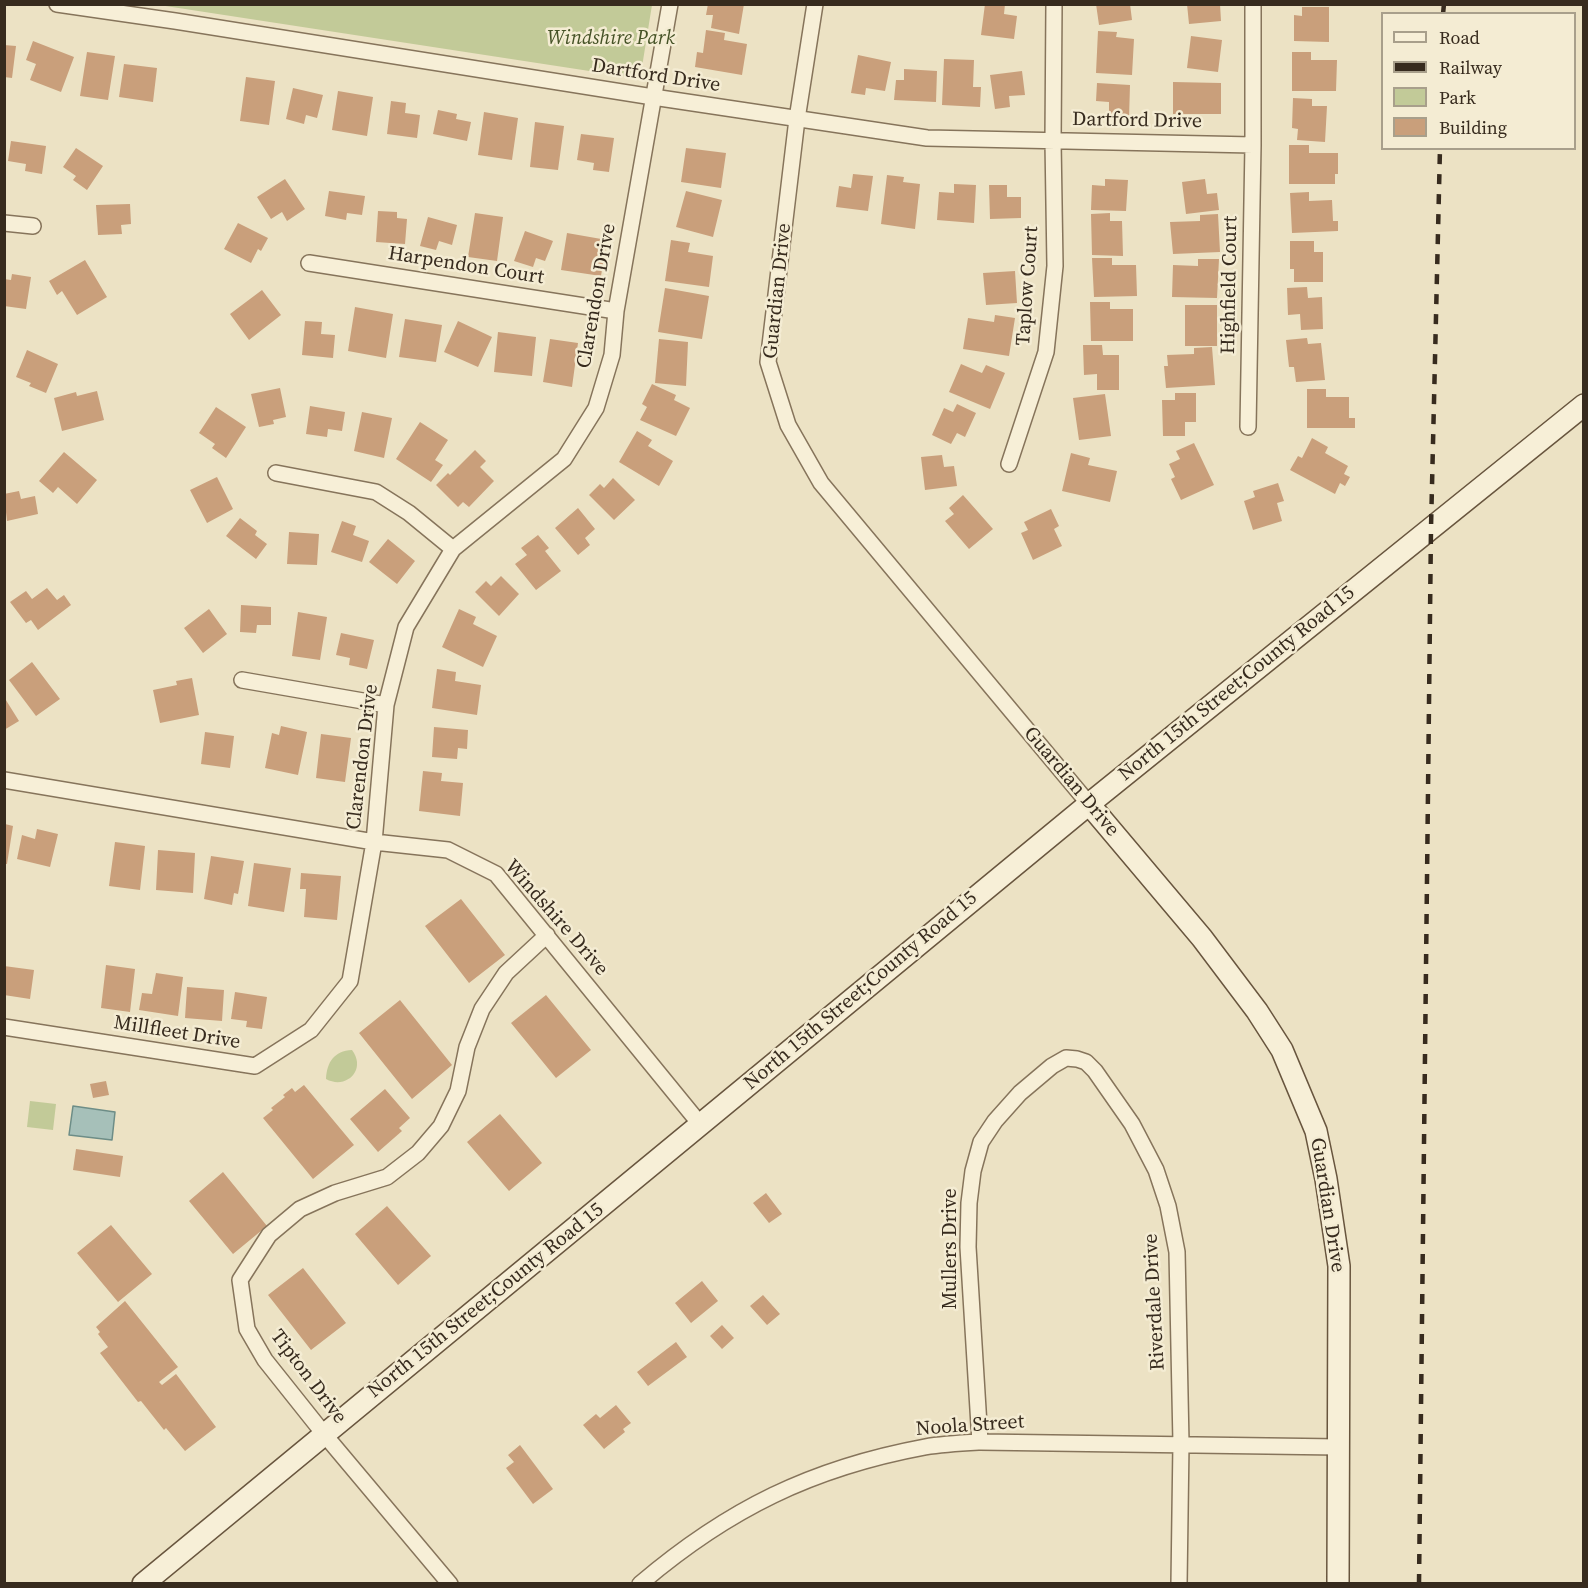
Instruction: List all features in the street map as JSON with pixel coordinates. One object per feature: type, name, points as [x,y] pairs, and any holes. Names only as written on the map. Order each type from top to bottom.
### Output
[{"type":"street","name":"Dartford Drive","points":[[57,4],[653,98],[927,138],[1253,145]]},
{"type":"street","name":"Clarendon Drive","points":[[374,842],[386,705],[405,627],[453,549],[564,459],[596,408],[612,355],[616,311],[670,4]]},
{"type":"street","name":"Guardian Drive","points":[[815,4],[798,119],[768,362],[788,425],[821,483],[1202,938],[1257,1011],[1282,1050],[1316,1131],[1333,1218],[1339,1266],[1338,1584]]},
{"type":"street","name":"Taplow Court","points":[[1009,464],[1046,352],[1055,266],[1054,4]]},
{"type":"street","name":"Highfield Court","points":[[1248,427],[1253,4]]},
{"type":"street","points":[[4,223],[33,226]]},
{"type":"street","name":"Harpendon Court","points":[[309,263],[616,311]]},
{"type":"street","name":"North 15th Street;County Road 15","points":[[143,1584],[1089,804],[1584,405]]},
{"type":"street","points":[[276,473],[376,492],[409,513],[453,549]]},
{"type":"street","points":[[242,680],[386,705]]},
{"type":"street","name":"Windshire Drive","points":[[4,780],[374,842],[448,850],[496,874],[700,1124]]},
{"type":"street","name":"Millfleet Drive","points":[[4,1027],[255,1066],[311,1030],[350,981],[374,842]]},
{"type":"street","name":"Tipton Drive","points":[[450,1584],[324,1434],[266,1360],[247,1329],[240,1280],[269,1235],[300,1209],[335,1193],[387,1177],[418,1153],[441,1126],[458,1091],[467,1047],[482,1009],[506,973],[547,935]]},
{"type":"street","name":"Mullers Drive","points":[[980,1442],[968,1247],[969,1203],[973,1171],[981,1142],[995,1121],[1020,1093],[1052,1066],[1066,1058]]},
{"type":"street","name":"Riverdale Drive","points":[[1066,1058],[1086,1062],[1095,1071],[1132,1124],[1156,1170],[1168,1206],[1177,1252],[1181,1443],[1179,1584]]},
{"type":"street","name":"Noola Street","points":[[640,1584],[740,1511],[802,1481],[858,1462],[927,1447],[980,1442],[1339,1447]]},
{"type":"green space","name":"Windshire Park","points":[[159,5],[652,5],[641,73],[635,78]]},
{"type":"green space","points":[[352,1050],[357,1065],[352,1076],[341,1082],[326,1079],[328,1067],[333,1058],[340,1053]]},
{"type":"green space","points":[[30,1101],[56,1104],[53,1130],[27,1127]]},
{"type":"water","points":[[73,1106],[115,1112],[112,1140],[69,1135]]},
{"type":"building","points":[[708,4],[744,4],[739,34],[711,28],[713,15],[706,15]]},
{"type":"building","points":[[985,4],[1005,4],[1004,14],[1017,16],[1014,39],[981,35]]},
{"type":"building","points":[[1096,4],[1130,4],[1132,20],[1099,25]]},
{"type":"building","points":[[1187,4],[1220,4],[1221,21],[1189,24]]},
{"type":"building","points":[[1302,7],[1329,7],[1329,42],[1294,41],[1294,15],[1302,16]]},
{"type":"building","points":[[706,30],[725,33],[724,40],[747,44],[742,75],[695,67],[697,52],[703,53]]},
{"type":"building","points":[[1098,31],[1117,32],[1116,37],[1134,39],[1132,75],[1096,73]]},
{"type":"building","points":[[1191,36],[1222,40],[1218,72],[1187,68]]},
{"type":"building","points":[[33,41],[74,57],[61,92],[30,80],[36,64],[26,60]]},
{"type":"building","points":[[4,45],[16,46],[12,78],[4,77]]},
{"type":"building","points":[[87,52],[115,56],[108,100],[80,96]]},
{"type":"building","points":[[1292,52],[1311,52],[1311,60],[1337,60],[1336,91],[1292,91]]},
{"type":"building","points":[[858,55],[891,62],[885,91],[866,88],[865,95],[851,93]]},
{"type":"building","points":[[944,59],[974,60],[973,87],[981,87],[980,107],[942,105]]},
{"type":"building","points":[[124,64],[157,68],[153,102],[119,97]]},
{"type":"building","points":[[904,69],[937,71],[936,102],[894,100],[896,80],[904,80]]},
{"type":"building","points":[[1022,71],[1025,95],[1009,96],[1010,107],[995,109],[990,75]]},
{"type":"building","points":[[246,77],[275,81],[269,125],[240,121]]},
{"type":"building","points":[[1173,82],[1221,83],[1221,114],[1173,114]]},
{"type":"building","points":[[1097,83],[1130,85],[1129,119],[1109,118],[1109,102],[1096,101]]},
{"type":"building","points":[[293,88],[323,95],[317,118],[306,115],[304,124],[286,119]]},
{"type":"building","points":[[338,91],[373,97],[367,136],[332,130]]},
{"type":"building","points":[[1293,98],[1312,99],[1312,106],[1327,106],[1325,142],[1297,140],[1298,129],[1292,128]]},
{"type":"building","points":[[391,101],[406,103],[405,113],[420,115],[417,138],[387,134]]},
{"type":"building","points":[[438,110],[457,114],[456,119],[471,122],[467,141],[433,134]]},
{"type":"building","points":[[484,112],[518,118],[512,160],[478,155]]},
{"type":"building","points":[[535,122],[564,126],[558,170],[530,167]]},
{"type":"building","points":[[581,134],[614,138],[609,172],[593,170],[594,163],[577,160]]},
{"type":"building","points":[[11,141],[46,146],[42,174],[25,171],[26,164],[8,161]]},
{"type":"building","points":[[1289,145],[1309,145],[1309,153],[1338,153],[1338,174],[1335,174],[1335,184],[1289,184]]},
{"type":"building","points":[[76,148],[103,166],[87,190],[73,180],[76,176],[63,167]]},
{"type":"building","points":[[686,148],[726,153],[721,188],[681,182]]},
{"type":"building","points":[[853,174],[873,176],[868,211],[836,207],[839,186],[851,188]]},
{"type":"building","points":[[887,175],[904,177],[903,182],[920,184],[915,229],[881,224]]},
{"type":"building","points":[[285,179],[305,209],[287,221],[282,212],[271,219],[257,197]]},
{"type":"building","points":[[1105,179],[1128,180],[1126,211],[1091,210],[1092,185],[1105,186]]},
{"type":"building","points":[[1205,179],[1207,194],[1217,193],[1219,210],[1186,214],[1182,182]]},
{"type":"building","points":[[954,184],[976,185],[974,223],[937,220],[939,192],[954,193]]},
{"type":"building","points":[[989,185],[1007,185],[1007,197],[1021,197],[1021,218],[990,219]]},
{"type":"building","points":[[329,191],[365,196],[362,215],[347,213],[346,220],[325,216]]},
{"type":"building","points":[[686,191],[722,200],[713,237],[676,227]]},
{"type":"building","points":[[1309,192],[1309,201],[1332,200],[1333,221],[1338,221],[1338,231],[1292,233],[1290,193]]},
{"type":"building","points":[[130,204],[131,224],[121,225],[122,234],[98,235],[96,205]]},
{"type":"building","points":[[378,211],[397,212],[397,218],[407,219],[405,244],[376,242]]},
{"type":"building","points":[[475,213],[503,217],[497,261],[468,257]]},
{"type":"building","points":[[1110,213],[1110,221],[1122,221],[1123,256],[1092,255],[1091,214]]},
{"type":"building","points":[[1218,214],[1220,252],[1173,254],[1170,222],[1200,221],[1200,215]]},
{"type":"building","points":[[428,217],[457,225],[452,245],[439,241],[436,250],[420,246]]},
{"type":"building","points":[[238,223],[268,238],[261,251],[258,249],[251,263],[224,249]]},
{"type":"building","points":[[525,231],[553,241],[545,261],[536,258],[533,267],[514,261]]},
{"type":"building","points":[[567,233],[607,240],[601,276],[561,270]]},
{"type":"building","points":[[671,240],[690,243],[688,252],[713,256],[709,287],[665,281]]},
{"type":"building","points":[[1290,241],[1314,241],[1314,252],[1323,252],[1323,282],[1294,282],[1294,269],[1290,269]]},
{"type":"building","points":[[1092,258],[1112,258],[1112,265],[1136,265],[1137,296],[1094,297]]},
{"type":"building","points":[[1198,259],[1219,259],[1217,298],[1172,297],[1173,265],[1198,266]]},
{"type":"building","points":[[85,260],[107,297],[77,315],[62,291],[57,295],[49,281]]},
{"type":"building","points":[[1015,271],[1017,303],[986,305],[983,273]]},
{"type":"building","points":[[12,274],[31,277],[26,309],[4,306],[4,279],[11,280]]},
{"type":"building","points":[[1307,287],[1308,298],[1322,297],[1323,329],[1301,330],[1300,314],[1288,315],[1287,288]]},
{"type":"building","points":[[665,288],[709,296],[702,339],[658,332]]},
{"type":"building","points":[[262,290],[281,315],[249,340],[230,314]]},
{"type":"building","points":[[1090,302],[1110,302],[1110,309],[1133,309],[1133,341],[1091,341]]},
{"type":"building","points":[[1185,305],[1217,305],[1217,346],[1185,346]]},
{"type":"building","points":[[355,307],[393,314],[386,358],[348,351]]},
{"type":"building","points":[[995,315],[1015,318],[1009,356],[963,349],[968,318],[994,322]]},
{"type":"building","points":[[405,319],[442,325],[436,362],[399,357]]},
{"type":"building","points":[[305,321],[322,322],[321,334],[335,335],[333,358],[302,355]]},
{"type":"building","points":[[458,321],[492,337],[478,367],[444,352]]},
{"type":"building","points":[[498,332],[536,337],[532,376],[494,372]]},
{"type":"building","points":[[1307,338],[1308,344],[1321,343],[1325,380],[1296,382],[1294,367],[1289,367],[1286,340]]},
{"type":"building","points":[[550,339],[578,343],[572,387],[543,382]]},
{"type":"building","points":[[659,339],[688,342],[686,386],[655,383]]},
{"type":"building","points":[[1083,345],[1102,345],[1103,355],[1119,355],[1119,390],[1097,390],[1097,374],[1084,375]]},
{"type":"building","points":[[1212,347],[1215,385],[1166,388],[1164,366],[1168,366],[1167,355],[1194,354],[1194,348]]},
{"type":"building","points":[[27,350],[58,364],[46,393],[29,386],[31,383],[16,377]]},
{"type":"building","points":[[961,364],[982,373],[986,365],[1005,373],[990,409],[949,392]]},
{"type":"building","points":[[652,384],[676,395],[674,400],[690,408],[676,436],[640,420],[647,407],[642,404]]},
{"type":"building","points":[[280,388],[286,417],[273,420],[274,424],[259,427],[251,394]]},
{"type":"building","points":[[1307,389],[1326,389],[1326,397],[1349,397],[1349,418],[1355,418],[1355,428],[1307,428]]},
{"type":"building","points":[[97,391],[104,420],[62,431],[54,398],[76,392],[77,396]]},
{"type":"building","points":[[1175,393],[1196,393],[1196,422],[1185,422],[1185,436],[1163,436],[1162,400],[1175,400]]},
{"type":"building","points":[[1105,394],[1111,436],[1079,440],[1073,398]]},
{"type":"building","points":[[957,404],[976,413],[965,437],[957,433],[951,444],[932,435],[944,408],[953,412]]},
{"type":"building","points":[[310,406],[345,412],[342,431],[328,429],[327,437],[306,434]]},
{"type":"building","points":[[216,407],[246,427],[226,458],[212,448],[215,444],[199,433]]},
{"type":"building","points":[[362,412],[392,418],[384,458],[354,451]]},
{"type":"building","points":[[420,422],[448,440],[435,460],[443,465],[431,482],[396,459]]},
{"type":"building","points":[[637,431],[652,440],[648,446],[673,461],[659,486],[619,462]]},
{"type":"building","points":[[1312,438],[1328,447],[1325,453],[1348,466],[1344,474],[1350,477],[1345,486],[1340,483],[1335,494],[1290,470],[1298,456],[1302,458]]},
{"type":"building","points":[[1194,443],[1214,485],[1181,500],[1171,479],[1175,477],[1169,464],[1180,459],[1176,451]]},
{"type":"building","points":[[475,450],[486,461],[480,467],[494,481],[469,507],[463,502],[458,507],[436,485],[448,473],[450,475]]},
{"type":"building","points":[[64,452],[97,480],[77,504],[58,487],[53,493],[39,481]]},
{"type":"building","points":[[1071,453],[1090,458],[1088,465],[1117,471],[1110,502],[1062,491]]},
{"type":"building","points":[[942,455],[944,467],[954,466],[957,486],[925,490],[921,457]]},
{"type":"building","points":[[217,477],[233,509],[207,523],[190,490]]},
{"type":"building","points":[[613,478],[635,500],[614,520],[589,495],[600,484],[604,488]]},
{"type":"building","points":[[1278,483],[1284,501],[1277,503],[1282,521],[1253,530],[1244,501],[1255,497],[1253,491]]},
{"type":"building","points":[[19,491],[21,499],[35,496],[38,514],[7,521],[4,494]]},
{"type":"building","points":[[963,495],[993,529],[969,549],[945,521],[954,514],[949,508]]},
{"type":"building","points":[[578,508],[595,529],[585,538],[590,545],[578,555],[555,528]]},
{"type":"building","points":[[1051,509],[1059,526],[1054,529],[1062,546],[1033,560],[1021,533],[1028,530],[1024,522]]},
{"type":"building","points":[[240,518],[257,531],[255,535],[267,544],[256,559],[226,536]]},
{"type":"building","points":[[342,521],[356,526],[353,535],[369,541],[362,562],[331,552]]},
{"type":"building","points":[[289,532],[319,534],[317,565],[287,564]]},
{"type":"building","points":[[538,535],[549,548],[545,551],[561,571],[536,590],[515,564],[527,555],[521,548]]},
{"type":"building","points":[[388,539],[415,561],[397,584],[369,562]]},
{"type":"building","points":[[501,576],[519,594],[499,616],[475,592],[486,581],[491,586]]},
{"type":"building","points":[[47,588],[57,600],[64,595],[71,605],[38,630],[31,620],[26,623],[10,602],[26,591],[32,599]]},
{"type":"building","points":[[241,605],[271,607],[271,625],[257,625],[256,633],[240,632]]},
{"type":"building","points":[[209,609],[227,634],[203,653],[184,628]]},
{"type":"building","points":[[459,609],[476,617],[473,624],[497,636],[483,667],[442,647]]},
{"type":"building","points":[[298,612],[327,617],[320,660],[292,656]]},
{"type":"building","points":[[341,633],[374,640],[367,669],[349,665],[350,658],[336,655]]},
{"type":"building","points":[[32,662],[60,699],[36,716],[9,680]]},
{"type":"building","points":[[437,669],[456,672],[455,681],[481,685],[477,715],[432,708]]},
{"type":"building","points":[[192,678],[199,715],[160,723],[153,690],[177,685],[176,681]]},
{"type":"building","points":[[4,697],[19,721],[4,730]]},
{"type":"building","points":[[281,726],[307,732],[298,775],[265,768],[272,733],[279,735]]},
{"type":"building","points":[[434,727],[468,730],[467,749],[458,748],[457,759],[432,757]]},
{"type":"building","points":[[205,732],[234,736],[230,768],[201,764]]},
{"type":"building","points":[[321,734],[351,738],[345,782],[316,778]]},
{"type":"building","points":[[423,771],[442,773],[441,781],[463,783],[460,816],[419,811]]},
{"type":"building","points":[[5,824],[13,826],[7,864],[5,864]]},
{"type":"building","points":[[37,829],[58,834],[50,867],[17,859],[22,835],[35,839]]},
{"type":"building","points":[[115,842],[145,846],[140,890],[109,886]]},
{"type":"building","points":[[158,850],[195,853],[193,893],[156,890]]},
{"type":"building","points":[[211,856],[244,861],[238,894],[234,893],[232,905],[204,899]]},
{"type":"building","points":[[254,863],[291,868],[284,912],[248,906]]},
{"type":"building","points":[[301,873],[341,876],[337,920],[304,917],[306,889],[300,889]]},
{"type":"building","points":[[461,899],[505,955],[469,983],[425,926]]},
{"type":"building","points":[[106,965],[135,969],[130,1012],[101,1008]]},
{"type":"building","points":[[4,966],[34,970],[30,999],[4,995]]},
{"type":"building","points":[[156,973],[183,977],[178,1016],[139,1010],[142,993],[152,994]]},
{"type":"building","points":[[187,987],[224,990],[222,1021],[185,1018]]},
{"type":"building","points":[[235,992],[267,997],[262,1029],[246,1027],[247,1021],[231,1019]]},
{"type":"building","points":[[546,995],[591,1050],[556,1078],[511,1023]]},
{"type":"building","points":[[400,1000],[452,1065],[412,1099],[359,1033]]},
{"type":"building","points":[[106,1081],[109,1095],[93,1098],[90,1084]]},
{"type":"building","points":[[304,1085],[354,1145],[313,1179],[263,1118],[285,1097],[283,1095],[292,1088],[295,1092]]},
{"type":"building","points":[[385,1089],[410,1118],[399,1128],[402,1131],[378,1152],[350,1119]]},
{"type":"building","points":[[500,1114],[542,1163],[509,1191],[467,1142]]},
{"type":"building","points":[[76,1149],[123,1156],[120,1177],[73,1170]]},
{"type":"building","points":[[223,1172],[267,1226],[233,1254],[189,1201]]},
{"type":"building","points":[[766,1193],[782,1214],[769,1223],[753,1203]]},
{"type":"building","points":[[387,1206],[431,1256],[398,1285],[355,1234]]},
{"type":"building","points":[[111,1225],[152,1274],[118,1302],[77,1253]]},
{"type":"building","points":[[303,1268],[346,1323],[311,1350],[268,1295]]},
{"type":"building","points":[[702,1281],[718,1301],[691,1323],[675,1303]]},
{"type":"building","points":[[763,1295],[780,1314],[767,1325],[750,1306]]},
{"type":"building","points":[[125,1301],[178,1367],[159,1382],[162,1385],[176,1374],[216,1427],[185,1451],[166,1428],[164,1430],[141,1401],[138,1402],[100,1353],[108,1347],[98,1334],[100,1332],[96,1327]]},
{"type":"building","points":[[722,1325],[734,1338],[722,1349],[710,1336]]},
{"type":"building","points":[[676,1342],[687,1357],[648,1386],[637,1372]]},
{"type":"building","points":[[616,1405],[631,1423],[623,1429],[625,1432],[604,1449],[583,1425],[596,1414],[600,1418]]},
{"type":"building","points":[[520,1445],[553,1489],[533,1504],[506,1468],[514,1462],[508,1455]]},
{"type":"railway","points":[[1443,12],[1444,4]]},
{"type":"railway","points":[[1419,1584],[1431,528],[1440,150]]}]
